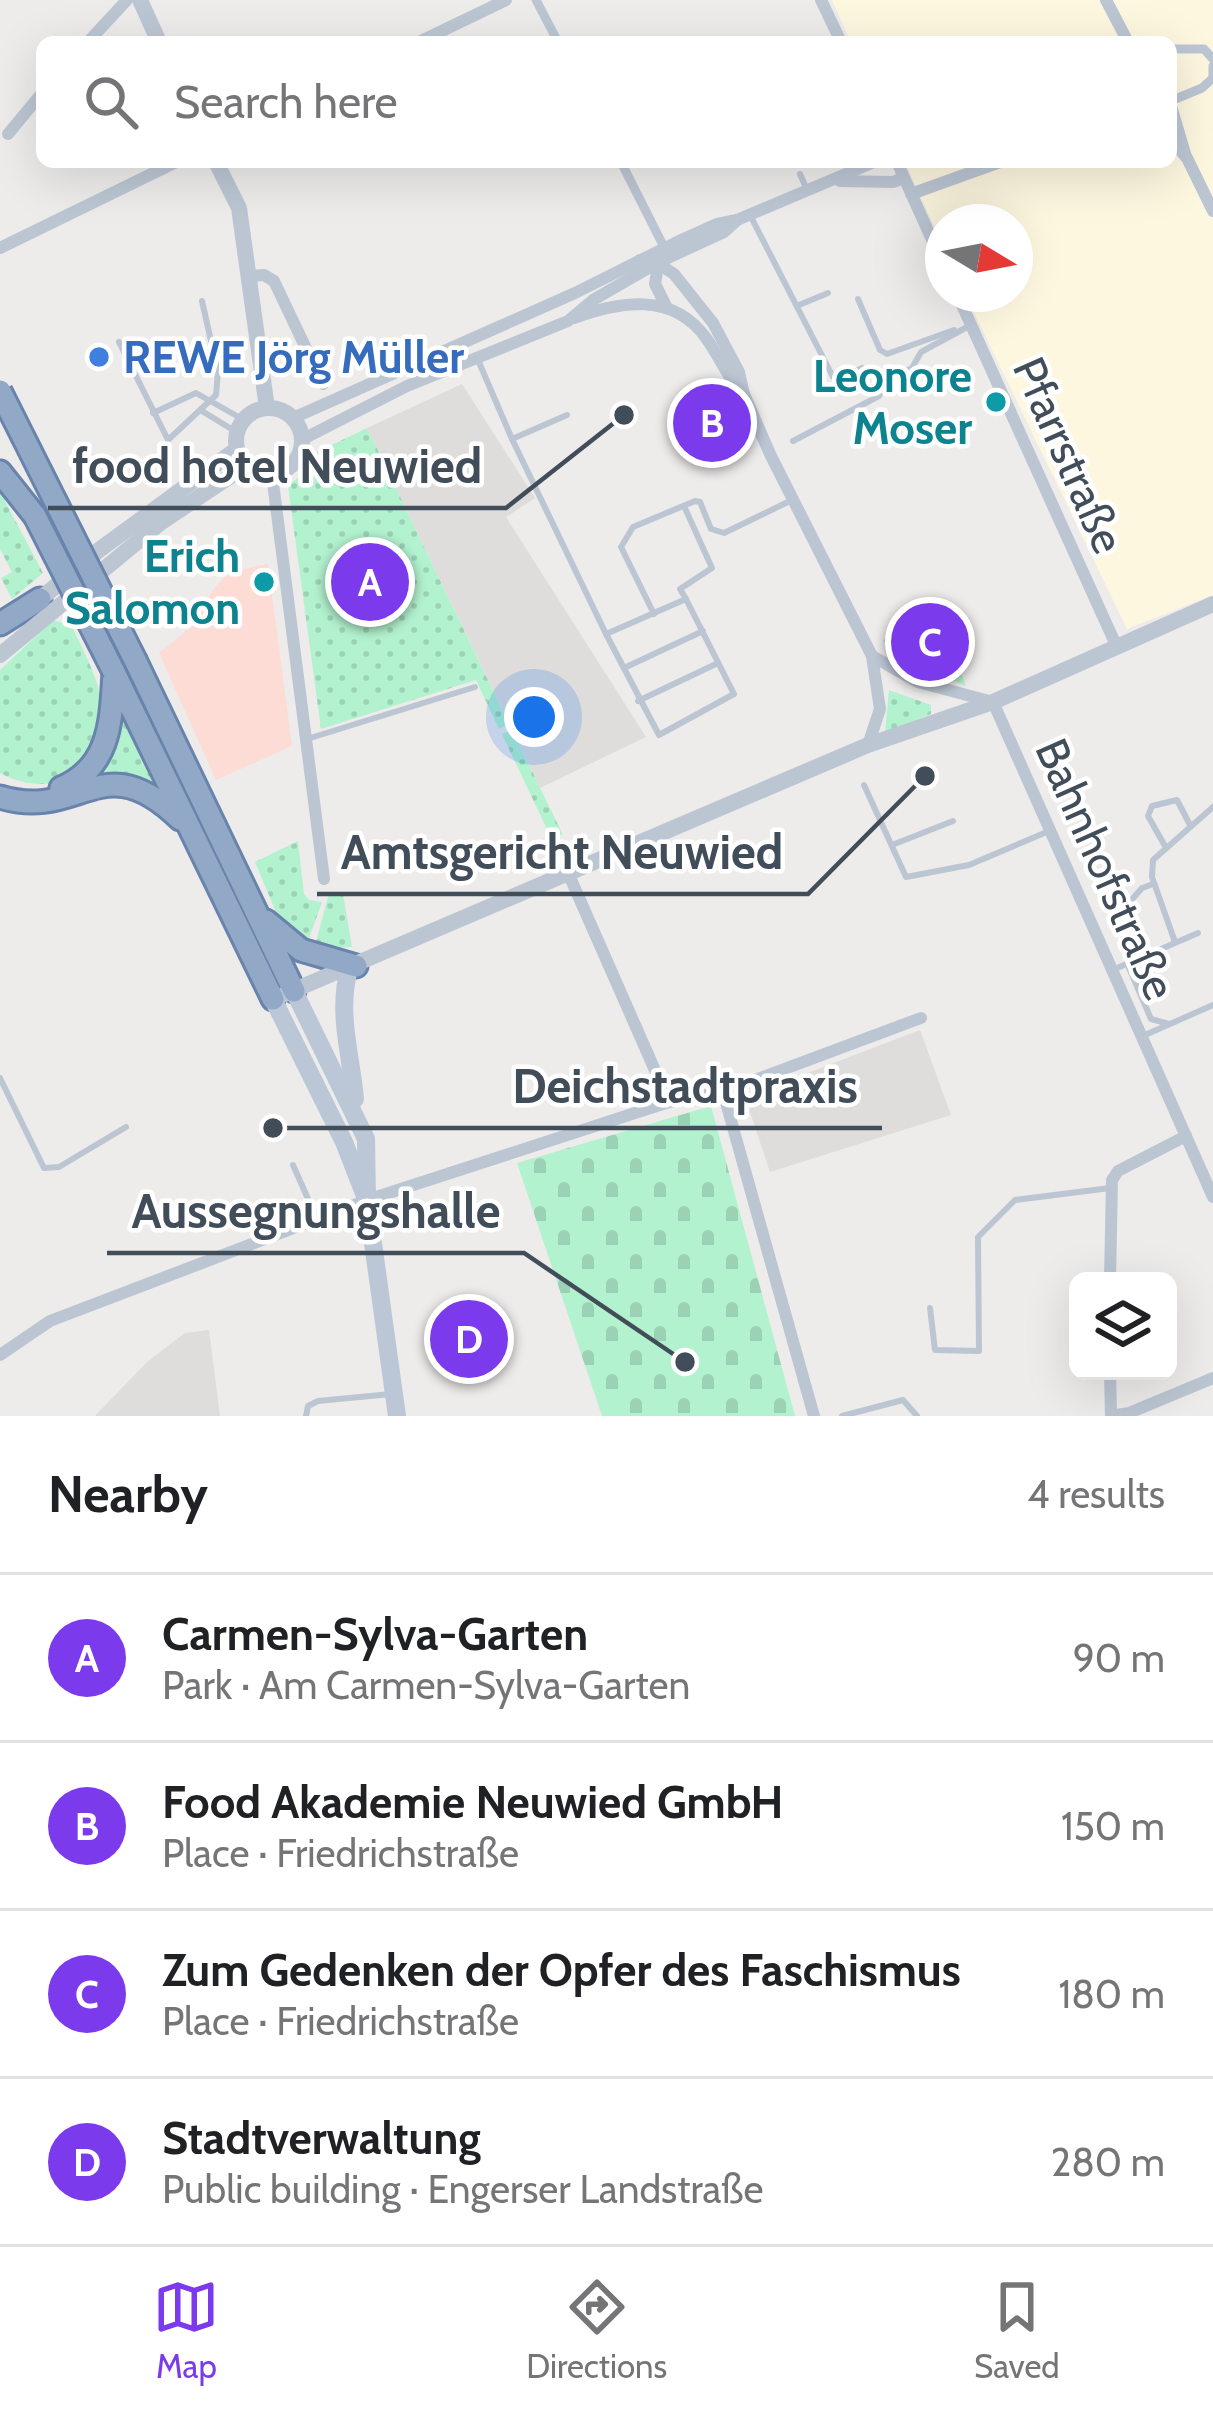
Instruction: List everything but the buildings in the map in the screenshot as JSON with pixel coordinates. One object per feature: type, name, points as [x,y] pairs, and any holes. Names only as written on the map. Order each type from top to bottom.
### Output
[{"type":"highway","points":[[0,391],[257,912],[284,995]]},
{"type":"highway","points":[[0,472],[35,516],[193,832],[284,995]]},
{"type":"highway","points":[[0,629],[40,598]]},
{"type":"highway","points":[[0,784],[19,791],[52,791],[90,769],[110,730],[114,672]]},
{"type":"highway","points":[[0,797],[42,802],[107,784],[126,784],[158,799],[193,832]]},
{"type":"highway","points":[[257,912],[301,950],[353,967]]},
{"type":"main road","points":[[353,967],[344,990],[344,1019],[355,1110]]},
{"type":"main road","points":[[284,995],[363,1127],[369,1163],[367,1200],[397,1416]]},
{"type":"main road","points":[[284,995],[367,1200]]},
{"type":"street","points":[[94,36],[127,0]]},
{"type":"street","points":[[140,0],[156,36]]},
{"type":"street","points":[[431,36],[506,0]]},
{"type":"street","points":[[536,0],[555,36]]},
{"type":"street","points":[[821,0],[838,36]]},
{"type":"street","points":[[1106,0],[1125,36]]},
{"type":"street","points":[[1177,49],[1204,49],[1213,62],[1213,78],[1177,100]]},
{"type":"street","points":[[8,134],[36,100]]},
{"type":"street","points":[[1177,121],[1187,158],[1213,211]]},
{"type":"street","points":[[1177,147],[1187,158]]},
{"type":"street","points":[[0,248],[164,168]]},
{"type":"street","points":[[0,655],[104,558],[242,442],[267,408],[239,208],[219,168]]},
{"type":"street","points":[[624,168],[664,247]]},
{"type":"street","points":[[568,321],[593,300],[657,263],[744,218],[860,168]]},
{"type":"street","points":[[900,168],[925,225]]},
{"type":"street","points":[[911,194],[983,168]]},
{"type":"street","points":[[814,187],[904,178]]},
{"type":"street","points":[[267,408],[293,418],[575,293],[664,247],[744,218]]},
{"type":"street","points":[[664,247],[657,263],[659,298],[701,331],[744,394],[872,656],[880,710],[868,745]]},
{"type":"street","points":[[679,253],[679,279]]},
{"type":"street","points":[[639,260],[657,263],[679,279],[713,323],[739,372],[744,394]]},
{"type":"street","points":[[251,276],[264,275],[274,281],[322,384]]},
{"type":"street","points":[[302,439],[367,404],[568,321],[622,304],[670,310]]},
{"type":"street","name":"Pfarrstraße","points":[[961,312],[1116,645]]},
{"type":"street","points":[[272,475],[298,459],[302,439],[293,418]]},
{"type":"street","points":[[242,442],[272,475],[324,879]]},
{"type":"street","points":[[40,598],[104,558]]},
{"type":"street","points":[[284,995],[868,745],[992,702],[1213,604]]},
{"type":"street","points":[[872,656],[918,682],[992,702]]},
{"type":"street","name":"Bahnhofstraße","points":[[992,702],[1213,1197]]},
{"type":"street","points":[[569,875],[668,1102]]},
{"type":"street","points":[[0,1355],[50,1321],[367,1200],[668,1102],[723,1092],[921,1018]]},
{"type":"street","points":[[723,1092],[814,1416]]},
{"type":"street","points":[[1110,1272],[1110,1188],[1118,1171],[1186,1136]]},
{"type":"street","points":[[1111,1380],[1111,1416],[1129,1414],[1213,1378]]},
{"type":"lane","points":[[800,174],[814,187]]},
{"type":"lane","points":[[744,218],[799,305],[833,377],[842,378],[862,368]]},
{"type":"lane","points":[[799,305],[828,293]]},
{"type":"lane","points":[[858,299],[880,350],[887,355],[964,327]]},
{"type":"lane","points":[[119,342],[168,440],[212,402],[218,372],[202,301]]},
{"type":"lane","points":[[793,441],[879,396],[886,381],[912,368],[921,352],[964,327]]},
{"type":"lane","points":[[477,356],[512,440],[638,701],[659,735],[734,694],[680,589],[712,568],[684,506]]},
{"type":"lane","points":[[153,413],[190,393],[212,402],[242,442]]},
{"type":"lane","points":[[202,411],[242,442]]},
{"type":"lane","points":[[512,440],[567,415]]},
{"type":"lane","points":[[655,615],[621,547],[633,527],[700,502],[711,529],[718,534],[792,500]]},
{"type":"lane","points":[[606,634],[686,599]]},
{"type":"lane","points":[[623,669],[703,631]]},
{"type":"lane","points":[[638,701],[718,663]]},
{"type":"lane","points":[[307,739],[476,687]]},
{"type":"lane","points":[[864,785],[906,877],[969,865],[1049,831]]},
{"type":"lane","points":[[1165,846],[1148,816],[1152,806],[1177,800],[1190,825]]},
{"type":"lane","points":[[1174,942],[1153,884],[1153,860],[1213,807]]},
{"type":"lane","points":[[892,844],[952,821]]},
{"type":"lane","points":[[1144,952],[1127,905],[1142,888],[1153,884]]},
{"type":"lane","points":[[1112,970],[1198,932]]},
{"type":"lane","points":[[1127,963],[1149,1015],[1154,1022],[1169,1024]]},
{"type":"lane","points":[[1142,1036],[1213,1005]]},
{"type":"lane","points":[[1135,1021],[1149,1015]]},
{"type":"lane","points":[[0,1078],[44,1168],[59,1167],[126,1126]]},
{"type":"lane","points":[[293,1165],[317,1219]]},
{"type":"lane","points":[[930,1307],[935,1350],[979,1351],[979,1237],[1015,1200],[1110,1188]]},
{"type":"lane","points":[[306,1416],[311,1402],[394,1394]]},
{"type":"lane","points":[[842,1416],[903,1400],[917,1416]]},
{"type":"shaded area","points":[[832,0],[1213,0],[1213,595],[1127,629],[974,312],[1033,312],[1033,204],[925,206],[908,168],[1177,168],[1177,36],[848,36]]},
{"type":"shaded area","points":[[462,384],[535,498],[506,517],[646,737],[540,788],[367,428]]},
{"type":"shaded area","points":[[268,564],[292,746],[216,780],[159,653],[192,626],[229,572]]},
{"type":"shaded area","points":[[920,1030],[951,1115],[770,1172],[745,1097]]},
{"type":"shaded area","points":[[209,1330],[220,1416],[95,1416],[147,1362],[185,1333]]},
{"type":"green space","points":[[367,428],[509,724],[499,729],[476,680],[321,729],[288,486],[310,467],[317,452]]},
{"type":"green space","points":[[0,492],[43,573],[12,599],[1,578],[12,572],[0,549]]},
{"type":"green space","points":[[938,617],[966,686],[899,657],[883,640]]},
{"type":"green space","points":[[53,620],[72,626],[97,682],[102,717],[99,737],[81,768],[53,783],[36,784],[0,773],[0,670]]},
{"type":"green space","points":[[889,690],[931,705],[931,714],[885,733]]},
{"type":"green space","points":[[116,707],[157,790],[126,777],[93,782],[90,777]]},
{"type":"green space","points":[[512,730],[563,835],[550,833],[545,825],[502,734]]},
{"type":"green space","points":[[298,841],[304,894],[322,902],[306,947],[279,919],[255,862]]},
{"type":"green space","points":[[329,893],[343,894],[352,947],[333,948],[316,942]]},
{"type":"green space","points":[[711,1106],[795,1416],[602,1416],[517,1163]]},
{"type":"place","name":"REWE Jörg Müller","points":[[99,357]]},
{"type":"place","name":"Leonore Moser","points":[[996,402]]},
{"type":"place","name":"food hotel Neuwied","points":[[624,415]]},
{"type":"place","name":"Food Akademie Neuwied GmbH","points":[[712,423]]},
{"type":"place","name":"Erich Salomon","points":[[264,582]]},
{"type":"place","name":"Carmen-Sylva-Garten","points":[[370,582]]},
{"type":"place","name":"Zum Gedenken der Opfer des Faschismus","points":[[930,642]]},
{"type":"place","name":"Amtsgericht Neuwied","points":[[925,776]]},
{"type":"place","name":"Deichstadtpraxis","points":[[273,1128]]},
{"type":"place","name":"Stadtverwaltung","points":[[469,1339]]},
{"type":"place","name":"Aussegnungshalle","points":[[685,1362]]}]
